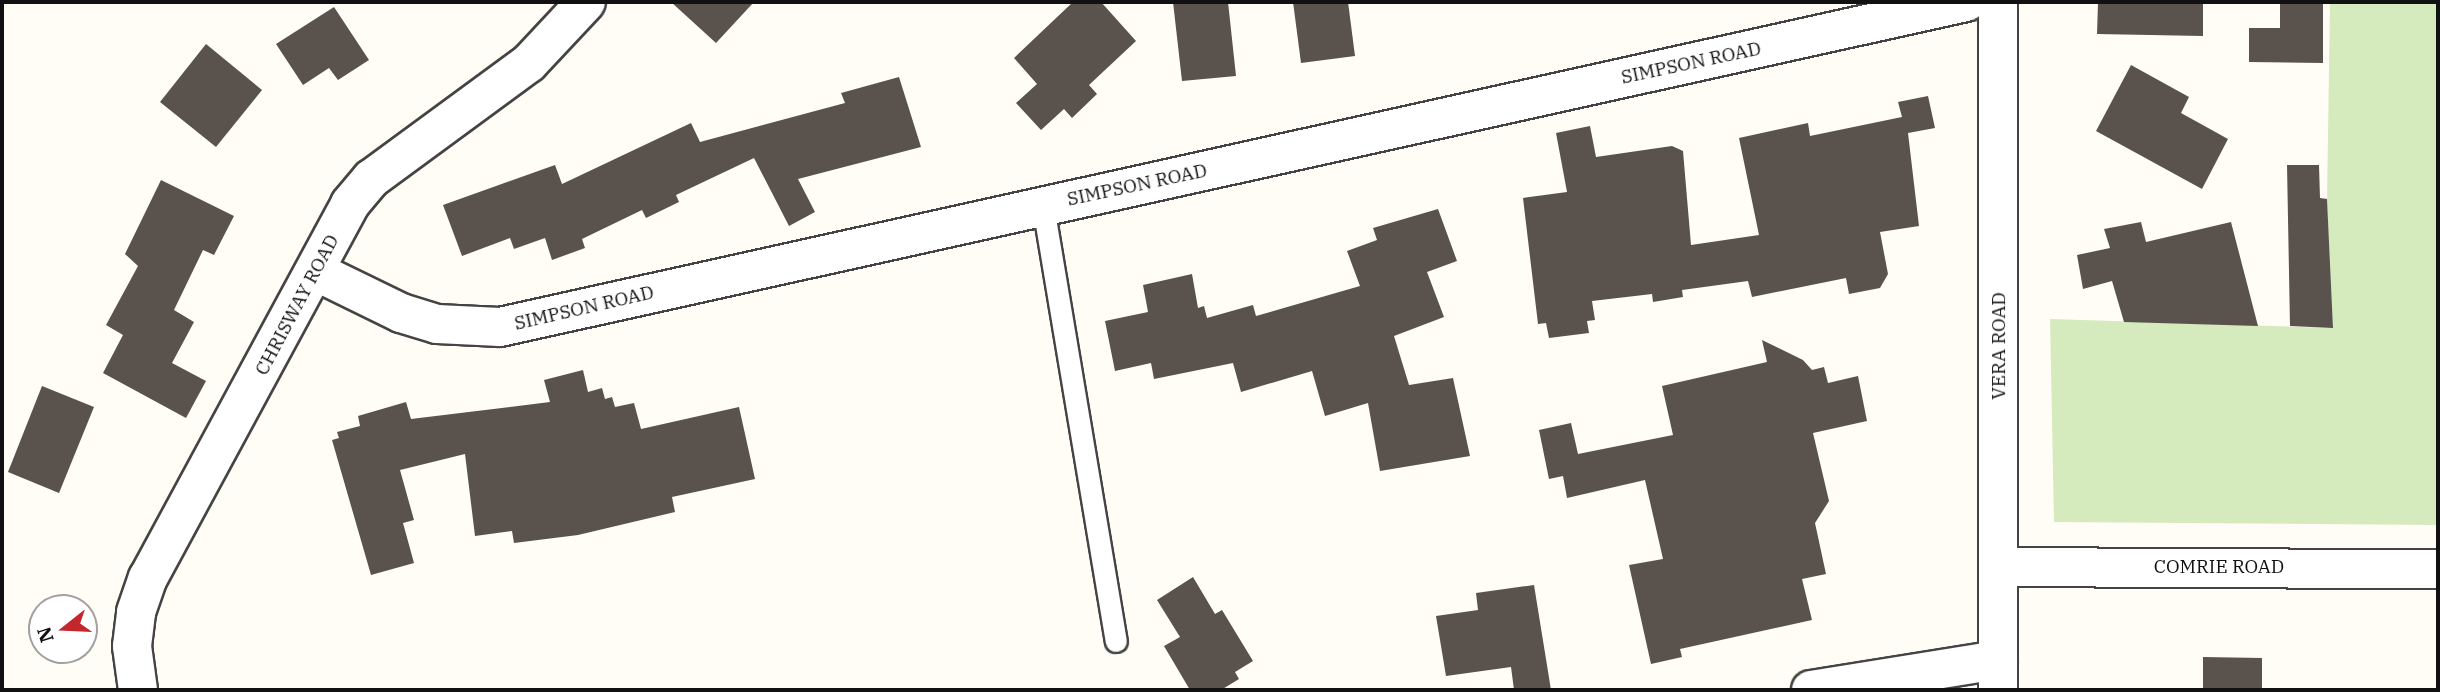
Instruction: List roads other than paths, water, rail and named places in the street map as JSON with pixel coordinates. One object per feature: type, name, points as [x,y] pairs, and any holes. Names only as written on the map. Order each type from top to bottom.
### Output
[{"type":"street","name":"CHRISWAY ROAD","points":[[138,690],[132,646],[136,612],[148,578],[351,204],[371,179],[529,63],[586,2]]},
{"type":"street","name":"SIMPSON ROAD","points":[[315,271],[401,313],[437,324],[500,327],[1966,2]]},
{"type":"street","name":"VERA ROAD","points":[[1998,2],[1998,675]]},
{"type":"street","name":"COMRIE ROAD","points":[[1999,567],[2438,569]]},
{"type":"street","points":[[1811,690],[1998,675]]},
{"type":"lane","points":[[1044,206],[1116,641]]}]
